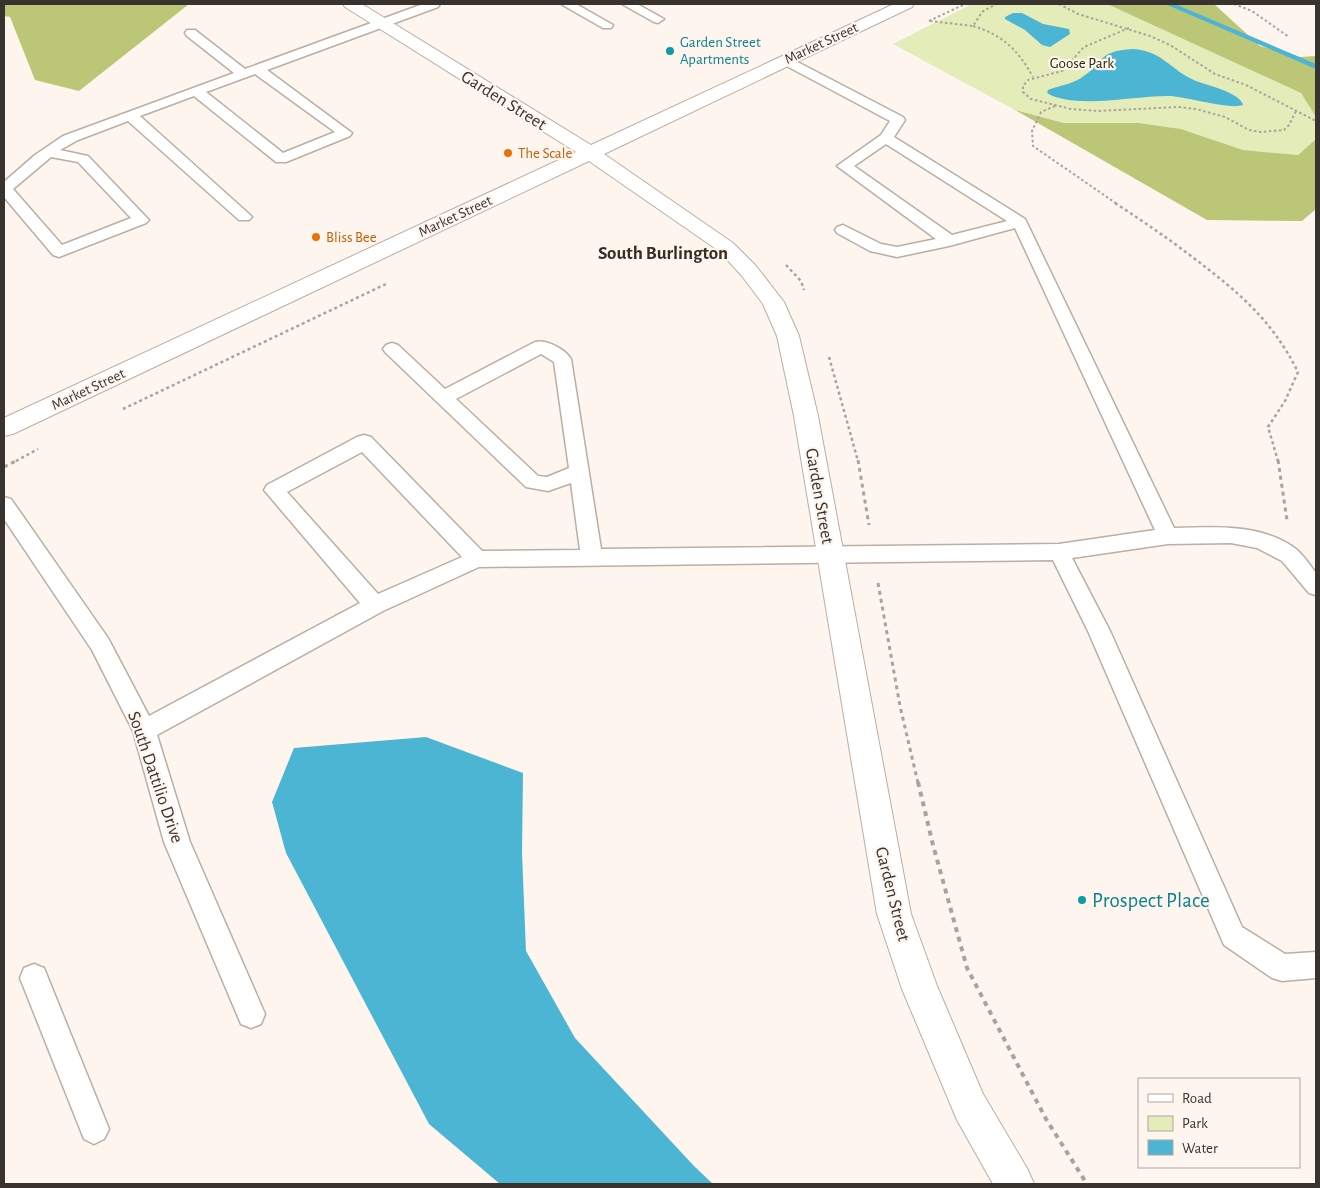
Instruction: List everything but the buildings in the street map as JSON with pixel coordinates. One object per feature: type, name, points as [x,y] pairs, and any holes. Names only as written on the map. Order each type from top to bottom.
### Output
[{"type":"street","name":"Garden Street","points":[[351,4],[589,152],[726,247],[749,271],[773,302],[788,336],[806,416],[894,914],[920,989],[970,1107],[1014,1184]]},
{"type":"street","name":"Market Street","points":[[4,428],[906,4]]},
{"type":"lane","points":[[49,152],[83,159],[141,220],[59,252],[5,189],[32,164],[63,142],[434,4]]},
{"type":"lane","points":[[567,4],[607,25]]},
{"type":"lane","points":[[628,4],[658,19]]},
{"type":"lane","points":[[191,33],[345,133],[281,159],[196,91]]},
{"type":"lane","points":[[786,60],[898,120],[886,138],[844,166],[949,241]]},
{"type":"lane","points":[[130,116],[244,217]]},
{"type":"lane","points":[[886,138],[1020,222],[1168,536]]},
{"type":"lane","points":[[843,230],[876,248],[897,252],[949,241],[1020,222]]},
{"type":"lane","points":[[443,398],[541,346],[562,359],[592,559]]},
{"type":"lane","points":[[392,349],[533,482],[548,484],[579,472]]},
{"type":"lane","points":[[375,605],[274,490],[364,442],[477,559]]},
{"type":"lane","name":"South Dattilio Drive","points":[[4,504],[100,644],[144,730],[177,842],[251,1014]]},
{"type":"lane","points":[[144,730],[375,605],[477,559],[1059,552],[1168,536],[1231,535],[1262,541],[1289,555],[1316,587]]},
{"type":"lane","points":[[1059,552],[1099,631],[1233,936],[1282,968],[1316,965]]},
{"type":"lane","points":[[34,978],[94,1129]]},
{"type":"path","points":[[974,26],[982,12],[996,4]]},
{"type":"path","points":[[1059,4],[1078,14],[1129,28],[1170,46],[1215,74],[1246,85],[1316,121]]},
{"type":"path","points":[[1234,4],[1252,11],[1289,38]]},
{"type":"path","points":[[929,21],[974,26],[1000,36],[1013,45],[1022,56],[1033,77]]},
{"type":"path","points":[[1129,28],[1084,47],[1062,71],[1033,77],[1028,80],[1023,86],[1023,92],[1026,97],[1055,106],[1098,111],[1178,107],[1196,109],[1225,117],[1249,130],[1266,133],[1284,130],[1290,125],[1296,111]]},
{"type":"path","points":[[1055,106],[1041,112],[1032,131],[1033,146],[1099,193],[1147,223],[1235,289],[1262,316],[1288,352],[1298,372],[1285,401],[1268,427],[1280,467],[1286,502],[1289,555]]},
{"type":"path","points":[[781,260],[801,282],[804,291]]},
{"type":"path","points":[[828,356],[856,450],[900,706],[933,845],[967,968],[1046,1119],[1087,1184]]},
{"type":"green space","points":[[4,4],[189,4],[79,91],[35,80],[10,17],[4,16]]},
{"type":"green space","name":"Goose Park","points":[[972,4],[1107,4],[1301,93],[1316,117],[1316,139],[1298,155],[1243,150],[1181,129],[1139,123],[1064,123],[1015,110],[893,44]]},
{"type":"green space","points":[[1107,4],[1214,4],[1260,46],[1300,57],[1316,56],[1316,117],[1301,93]]},
{"type":"green space","points":[[1015,110],[1064,123],[1139,123],[1181,129],[1243,150],[1298,155],[1316,139],[1316,209],[1302,221],[1207,220]]},
{"type":"water","points":[[1013,13],[1022,13],[1043,24],[1069,29],[1070,34],[1050,47],[1042,45],[1025,30],[1005,19],[1005,17]]},
{"type":"water","points":[[1133,49],[1152,53],[1187,77],[1230,93],[1241,101],[1243,105],[1220,105],[1170,96],[1090,101],[1059,98],[1047,93],[1048,90],[1081,78],[1107,55],[1121,50]]},
{"type":"water","points":[[426,737],[523,773],[522,853],[526,951],[575,1038],[713,1184],[500,1184],[429,1124],[286,853],[272,802],[294,748]]},
{"type":"waterway","points":[[1169,4],[1316,67]]},
{"type":"place","name":"Garden Street Apartments","points":[[670,51]]},
{"type":"place","name":"The Scale","points":[[508,153]]},
{"type":"place","name":"Bliss Bee","points":[[316,237]]},
{"type":"place","name":"Prospect Place","points":[[1082,900]]},
{"type":"district","name":"South Burlington","points":[[663,252]]}]
